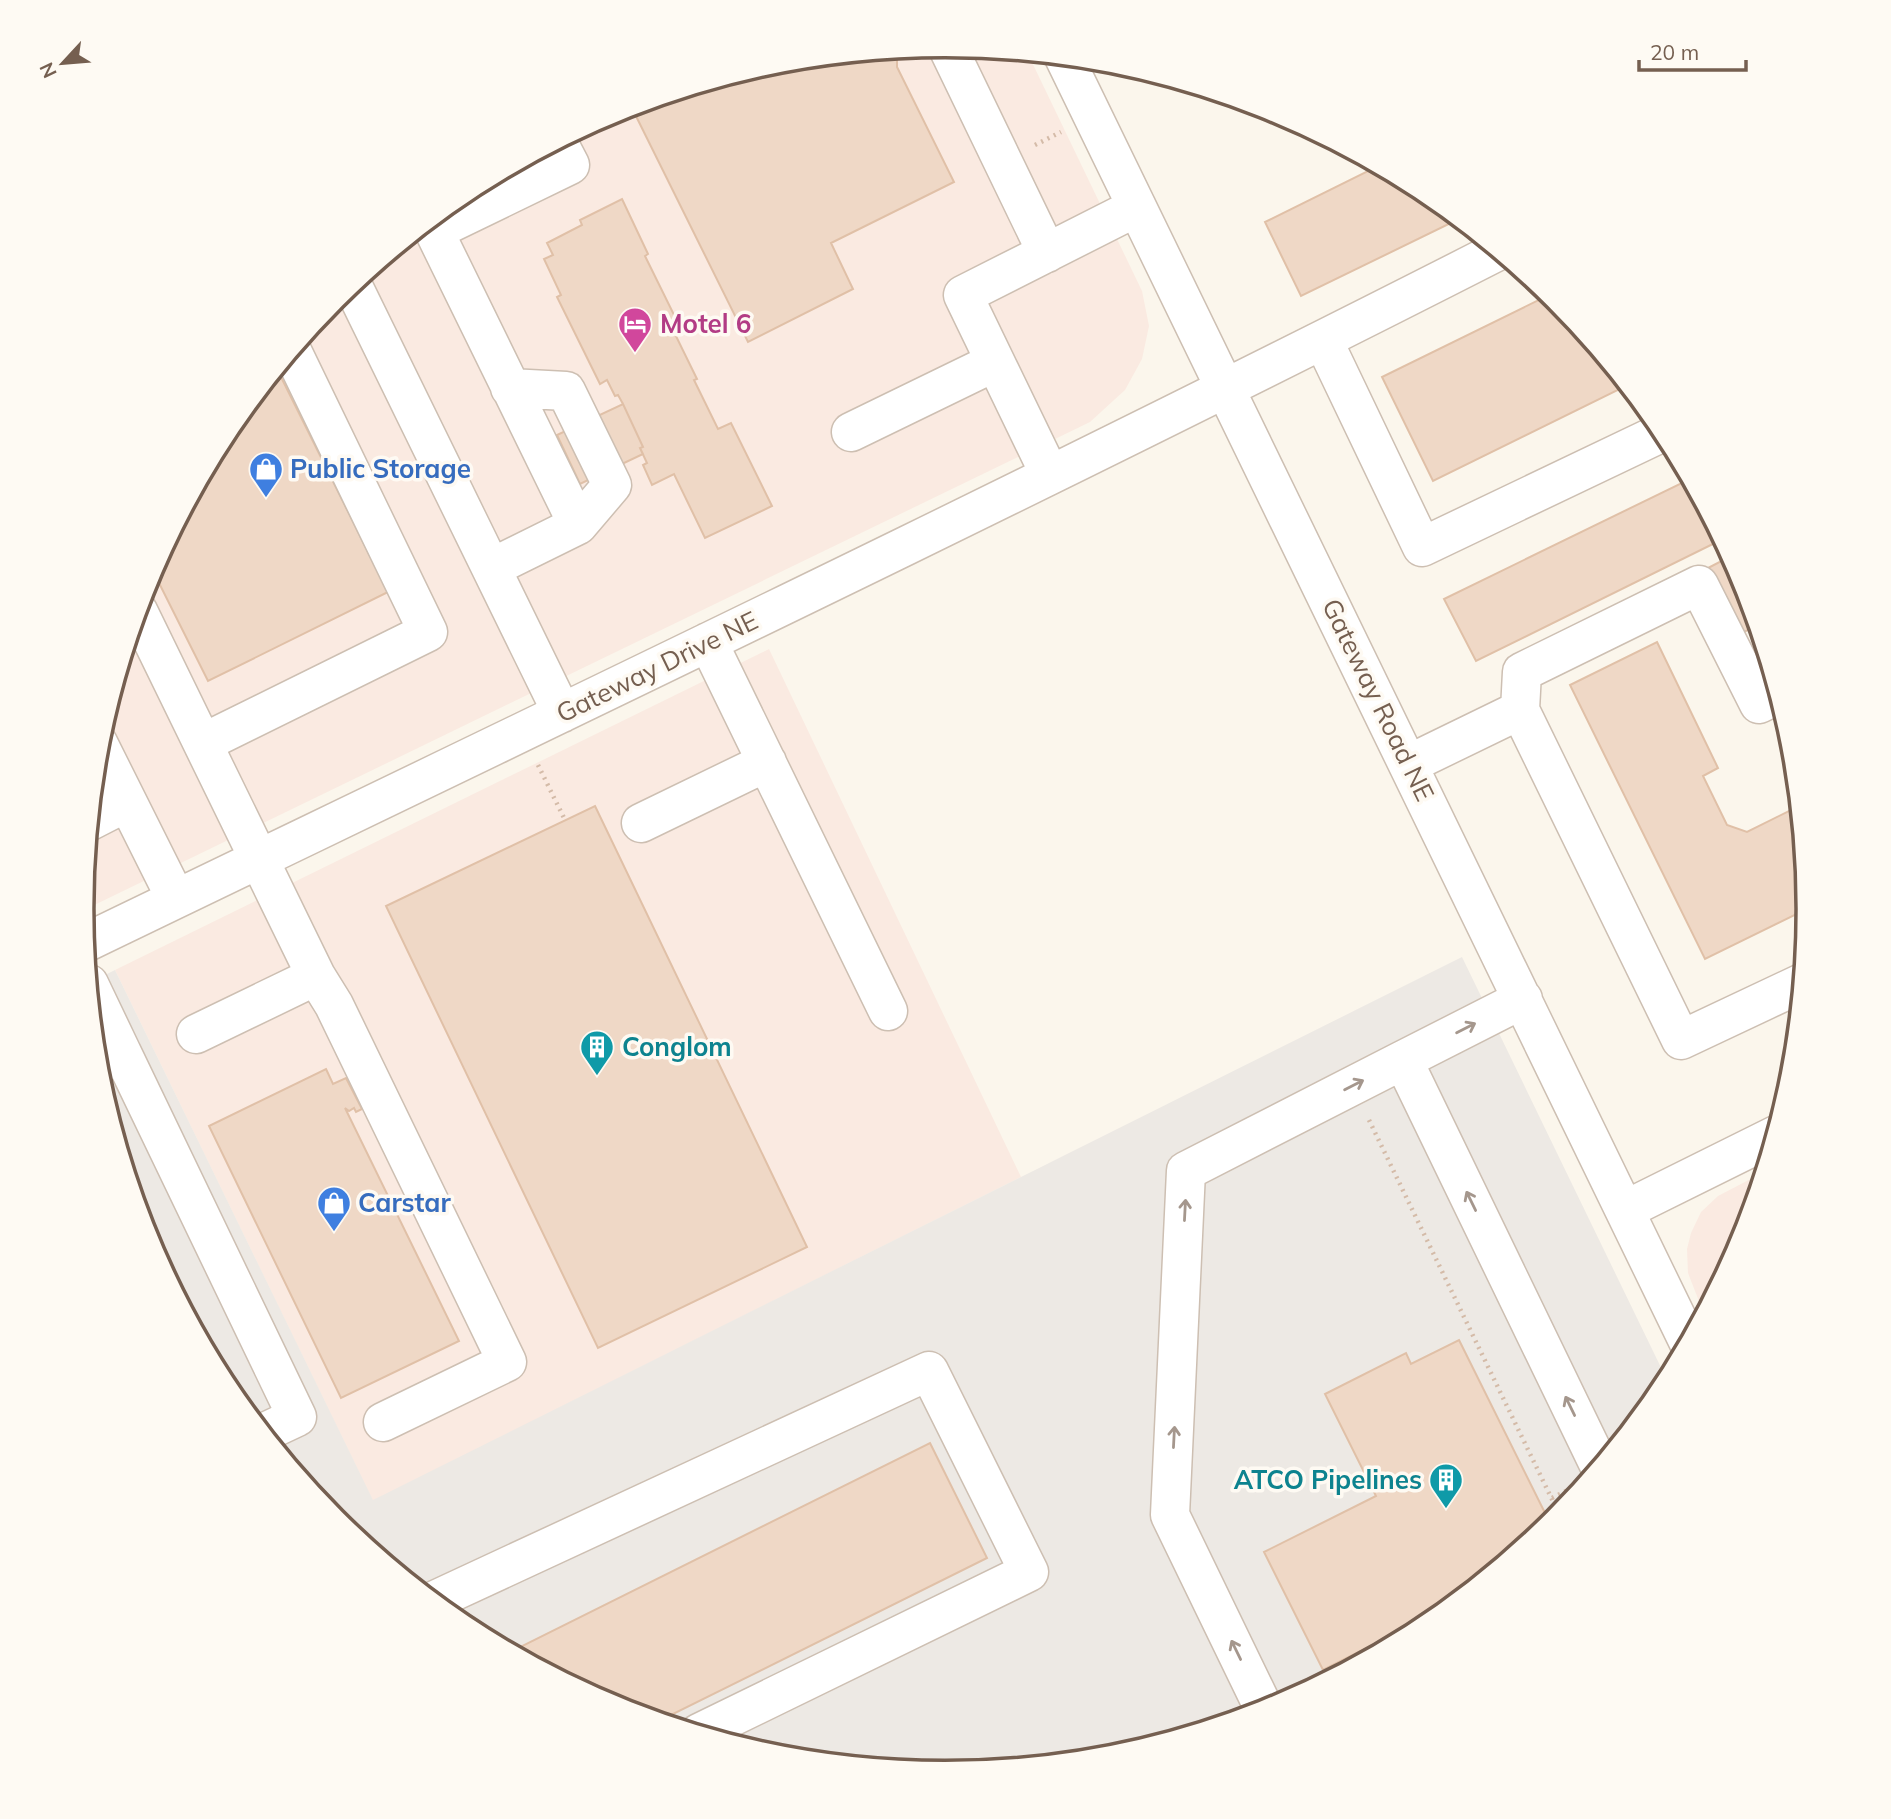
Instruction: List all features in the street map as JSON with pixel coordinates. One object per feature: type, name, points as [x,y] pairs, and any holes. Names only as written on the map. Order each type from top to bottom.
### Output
[{"type":"street","points":[[953,58],[1047,253]]},
{"type":"street","name":"Gateway Road NE","points":[[1069,67],[1684,1333]]},
{"type":"street","points":[[448,218],[570,165],[562,150]]},
{"type":"street","points":[[1049,475],[963,295],[1137,207]]},
{"type":"street","points":[[433,230],[578,525],[491,568]]},
{"type":"street","name":"Gateway Drive NE","points":[[95,938],[708,642],[1490,255]]},
{"type":"street","points":[[357,294],[562,713]]},
{"type":"street","points":[[1323,340],[1422,547],[1654,436]]},
{"type":"street","points":[[203,743],[428,632],[296,359]]},
{"type":"street","points":[[851,432],[995,362]]},
{"type":"street","points":[[1770,698],[1759,704],[1699,585],[1522,672],[1520,710],[1681,1040],[1793,987]]},
{"type":"street","points":[[144,623],[316,976],[334,1005],[507,1362],[383,1422]]},
{"type":"street","points":[[708,642],[888,1011]]},
{"type":"street","points":[[1409,764],[1520,710]]},
{"type":"street","points":[[107,761],[176,899]]},
{"type":"street","points":[[641,823],[767,762]]},
{"type":"street","points":[[99,816],[127,802]]},
{"type":"street","points":[[196,1034],[316,976]]},
{"type":"street","points":[[1260,1700],[1170,1515],[1186,1171],[1523,999]]},
{"type":"street","points":[[104,1042],[109,1059],[297,1416],[271,1429]]},
{"type":"street","points":[[1403,1060],[1596,1459]]},
{"type":"street","points":[[1625,1210],[1765,1141]]},
{"type":"street","points":[[443,1597],[929,1371],[1028,1572],[710,1728]]},
{"type":"path","points":[[1002,161],[1093,116]]},
{"type":"path","points":[[522,732],[565,820]]},
{"type":"path","points":[[1366,1113],[1555,1505]]},
{"type":"shaded area","points":[[946,58],[1032,63],[1142,291],[1149,326],[1142,359],[1125,390],[1090,422],[94,905],[101,798],[110,743],[139,636],[182,533],[237,436],[305,348],[343,307],[384,269],[472,201],[569,146],[672,103],[779,74],[890,60]]},
{"type":"shaded area","points":[[769,649],[1021,1177],[373,1501],[115,970]]},
{"type":"shaded area","points":[[1462,957],[1662,1370],[1621,1428],[1586,1471],[1548,1512],[1507,1550],[1419,1618],[1322,1673],[1271,1696],[1219,1716],[1112,1745],[1001,1759],[946,1761],[834,1754],[725,1732],[620,1696],[569,1673],[472,1618],[384,1550],[343,1512],[305,1471],[237,1383],[182,1286],[159,1235],[123,1130],[110,1076],[97,979],[115,970],[373,1500]]},
{"type":"shaded area","points":[[1754,1177],[1732,1235],[1700,1303],[1688,1273],[1687,1249],[1701,1212],[1718,1196]]},
{"type":"building","points":[[897,60],[897,67],[954,182],[831,243],[853,289],[748,342],[636,117],[725,87],[779,74],[834,65]]},
{"type":"building","points":[[1369,171],[1419,201],[1450,224],[1301,296],[1265,222]]},
{"type":"building","name":"Motel 6","points":[[622,199],[648,254],[645,256],[679,325],[672,328],[697,379],[694,380],[718,429],[731,423],[772,506],[705,538],[674,474],[652,485],[643,465],[647,463],[640,448],[643,447],[623,404],[618,395],[615,396],[607,380],[600,384],[557,297],[561,295],[544,259],[553,255],[547,243],[582,225],[580,220]]},
{"type":"building","points":[[1540,299],[1586,348],[1620,389],[1433,481],[1382,377]]},
{"type":"building","name":"Public Storage","points":[[281,377],[388,592],[208,681],[159,583],[208,484],[237,436]]},
{"type":"building","points":[[623,404],[643,447],[640,448],[643,454],[580,484],[557,435]]},
{"type":"building","points":[[1682,483],[1714,544],[1476,661],[1444,599]]},
{"type":"building","points":[[1722,561],[1749,629],[1740,634],[1708,568]]},
{"type":"building","points":[[1657,642],[1718,768],[1703,776],[1727,825],[1747,832],[1791,810],[1797,914],[1705,959],[1570,685]]},
{"type":"building","name":"Conglom","points":[[595,806],[807,1247],[598,1348],[386,906]]},
{"type":"building","name":"Carstar","points":[[326,1069],[333,1084],[346,1078],[362,1109],[356,1112],[354,1108],[349,1111],[345,1108],[459,1341],[341,1398],[209,1126]]},
{"type":"building","name":"ATCO Pipelines","points":[[1459,1340],[1546,1514],[1507,1550],[1419,1618],[1323,1670],[1264,1552],[1376,1496],[1325,1394],[1406,1353],[1411,1364]]},
{"type":"building","points":[[930,1443],[987,1558],[670,1715],[569,1673],[520,1647]]},
{"type":"place","name":"Motel 6","points":[[635,354]]},
{"type":"place","name":"Public Storage","points":[[266,499]]},
{"type":"place","name":"Conglom","points":[[597,1077]]},
{"type":"place","name":"Carstar","points":[[334,1233]]},
{"type":"place","name":"ATCO Pipelines","points":[[1446,1510]]}]
